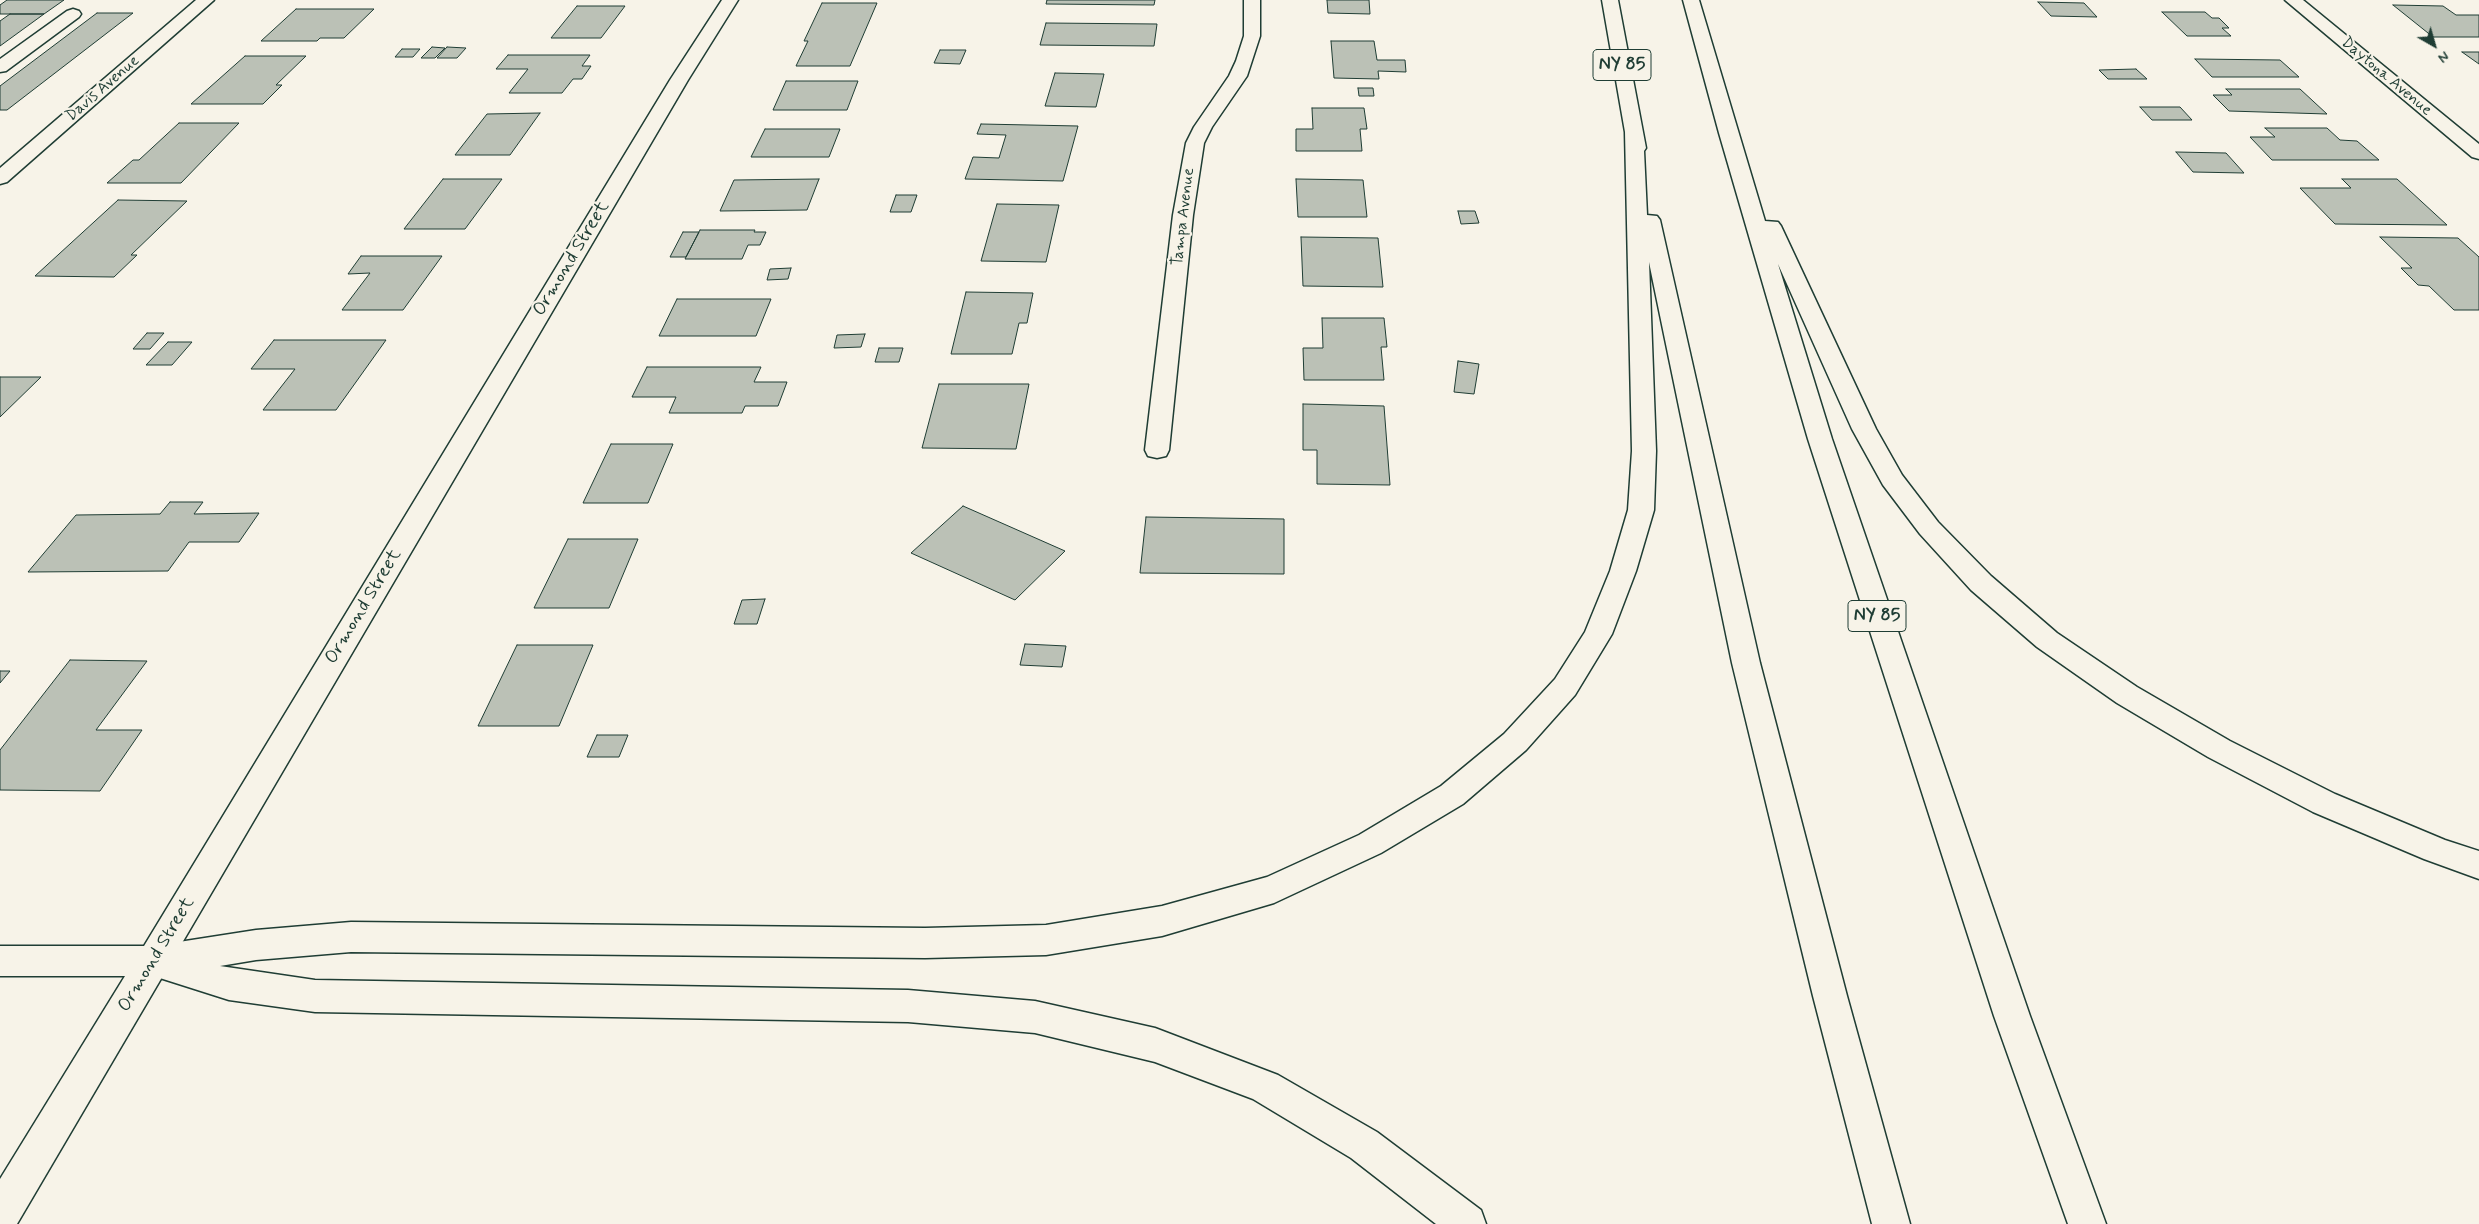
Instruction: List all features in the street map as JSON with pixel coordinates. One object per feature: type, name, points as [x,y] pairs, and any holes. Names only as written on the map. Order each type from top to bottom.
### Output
[{"type":"main road","name":"Davis Avenue","points":[[4,170],[206,0]]},
{"type":"main road","name":"Ormond Street","points":[[0,1215],[674,88],[730,0]]},
{"type":"main road","name":"Tampa Avenue","points":[[1157,450],[1183,215],[1195,143],[1203,127],[1238,76],[1245,61],[1252,36],[1252,0]]},
{"type":"main road","name":"NY 85","points":[[1610,0],[1658,261],[1746,663],[1830,996],[1891,1224]]},
{"type":"main road","name":"NY 85","points":[[1691,0],[1728,133],[1820,439],[2012,1016],[2087,1224]]},
{"type":"main road","name":"Daytona Avenue","points":[[2293,0],[2479,153]]},
{"type":"main road","points":[[0,67],[73,14]]},
{"type":"main road","points":[[0,961],[153,962],[256,945],[351,937],[925,943],[1046,940],[1162,921],[1274,889],[1370,844],[1452,795],[1515,742],[1565,687],[1598,634],[1623,571],[1641,510],[1644,451],[1634,131]]},
{"type":"main road","points":[[1728,133],[1864,429],[1892,479],[1929,528],[1981,583],[2047,640],[2127,695],[2219,749],[2324,803],[2436,850],[2479,865]]},
{"type":"main road","points":[[153,962],[229,984],[315,996],[908,1006],[1035,1017],[1155,1045],[1265,1087],[1364,1145],[1468,1224]]},
{"type":"building","points":[[7,0],[64,0],[44,14],[0,14],[0,5]]},
{"type":"building","points":[[1047,0],[1155,0],[1154,5],[1046,4]]},
{"type":"building","points":[[1327,0],[1369,0],[1370,14],[1328,13]]},
{"type":"building","points":[[2038,2],[2084,3],[2097,17],[2051,16]]},
{"type":"building","points":[[822,3],[877,3],[850,66],[796,66],[808,41],[804,41]]},
{"type":"building","points":[[2393,5],[2443,6],[2456,15],[2479,15],[2479,37],[2433,37]]},
{"type":"building","points":[[577,6],[625,6],[601,38],[551,38]]},
{"type":"building","points":[[296,9],[374,9],[344,38],[320,38],[317,41],[261,41]]},
{"type":"building","points":[[2162,12],[2205,12],[2212,18],[2219,18],[2229,28],[2222,28],[2231,36],[2187,36]]},
{"type":"building","points":[[97,13],[133,13],[7,110],[0,110],[0,86]]},
{"type":"building","points":[[10,14],[44,14],[0,46],[0,21]]},
{"type":"building","points":[[1046,23],[1157,24],[1154,46],[1040,45]]},
{"type":"building","points":[[1331,41],[1374,41],[1377,60],[1405,60],[1406,72],[1378,71],[1379,79],[1334,78]]},
{"type":"building","points":[[432,47],[445,48],[435,58],[421,58]]},
{"type":"building","points":[[447,47],[466,48],[457,58],[437,58]]},
{"type":"building","points":[[402,49],[420,49],[413,57],[395,57]]},
{"type":"building","points":[[940,50],[966,50],[960,64],[934,63]]},
{"type":"building","points":[[2462,52],[2479,52],[2479,64]]},
{"type":"building","points":[[508,55],[590,55],[582,66],[591,66],[582,79],[573,79],[562,93],[509,93],[528,69],[496,69]]},
{"type":"building","points":[[245,56],[306,56],[276,85],[282,85],[263,104],[191,104]]},
{"type":"building","points":[[2195,59],[2280,60],[2299,77],[2212,77]]},
{"type":"building","points":[[2136,69],[2147,79],[2108,79],[2099,70]]},
{"type":"building","points":[[1055,73],[1104,74],[1096,107],[1045,106]]},
{"type":"building","points":[[786,81],[858,81],[847,110],[773,110]]},
{"type":"building","points":[[1358,88],[1373,88],[1374,96],[1359,96]]},
{"type":"building","points":[[2226,89],[2300,89],[2327,114],[2229,111],[2213,95],[2232,95]]},
{"type":"building","points":[[2140,107],[2180,107],[2192,120],[2152,120]]},
{"type":"building","points":[[1312,108],[1364,108],[1367,129],[1360,129],[1362,151],[1296,151],[1296,129],[1313,129]]},
{"type":"building","points":[[540,113],[510,155],[455,155],[487,114]]},
{"type":"building","points":[[179,123],[239,123],[181,183],[107,183],[133,160],[139,160]]},
{"type":"building","points":[[981,124],[1078,126],[1063,181],[965,179],[973,157],[999,158],[1006,135],[977,134]]},
{"type":"building","points":[[2265,128],[2327,128],[2340,140],[2357,141],[2379,160],[2272,160],[2250,137],[2275,137]]},
{"type":"building","points":[[765,129],[840,129],[829,157],[751,157]]},
{"type":"building","points":[[2176,152],[2226,153],[2244,173],[2193,172]]},
{"type":"building","points":[[443,179],[502,179],[465,229],[404,229]]},
{"type":"building","points":[[819,179],[807,210],[720,211],[734,180]]},
{"type":"building","points":[[1296,179],[1363,180],[1367,217],[1298,217]]},
{"type":"building","points":[[2342,179],[2397,179],[2447,225],[2335,224],[2300,188],[2351,188]]},
{"type":"building","points":[[896,195],[917,195],[911,212],[890,212]]},
{"type":"building","points":[[118,200],[187,201],[131,255],[137,255],[114,277],[35,276]]},
{"type":"building","points":[[997,204],[1059,205],[1046,262],[981,261]]},
{"type":"building","points":[[1458,211],[1475,211],[1479,223],[1461,224]]},
{"type":"building","points":[[700,230],[755,230],[754,232],[766,232],[760,245],[748,245],[742,259],[685,259]]},
{"type":"building","points":[[683,232],[699,232],[686,257],[670,257]]},
{"type":"building","points":[[1301,237],[1378,238],[1383,287],[1303,286]]},
{"type":"building","points":[[2380,237],[2458,238],[2479,257],[2479,310],[2454,310],[2429,286],[2418,285],[2401,268],[2412,268]]},
{"type":"building","points":[[361,256],[442,256],[403,310],[342,310],[370,273],[348,274]]},
{"type":"building","points":[[791,268],[788,279],[767,280],[770,269]]},
{"type":"building","points":[[966,292],[1033,293],[1027,323],[1019,323],[1012,354],[951,354]]},
{"type":"building","points":[[677,299],[771,299],[756,336],[659,336]]},
{"type":"building","points":[[1322,318],[1384,318],[1387,347],[1381,347],[1384,380],[1304,380],[1303,348],[1323,348]]},
{"type":"building","points":[[147,333],[164,333],[150,349],[133,349]]},
{"type":"building","points":[[865,334],[861,347],[834,348],[837,335]]},
{"type":"building","points":[[274,340],[386,340],[336,410],[263,410],[295,369],[251,369]]},
{"type":"building","points":[[168,342],[192,342],[172,365],[146,365]]},
{"type":"building","points":[[879,348],[903,348],[899,362],[875,362]]},
{"type":"building","points":[[1458,361],[1479,364],[1474,394],[1454,392]]},
{"type":"building","points":[[647,367],[761,367],[754,382],[787,382],[778,406],[745,406],[742,413],[669,413],[676,397],[632,397]]},
{"type":"building","points":[[0,377],[41,377],[0,417]]},
{"type":"building","points":[[939,384],[1029,384],[1016,449],[922,448]]},
{"type":"building","points":[[1303,404],[1384,406],[1390,485],[1317,484],[1317,450],[1303,450]]},
{"type":"building","points":[[611,444],[673,444],[648,503],[583,503]]},
{"type":"building","points":[[170,502],[203,502],[194,514],[259,513],[239,542],[189,542],[168,571],[28,572],[76,515],[160,514]]},
{"type":"building","points":[[963,506],[1065,551],[1015,600],[911,553]]},
{"type":"building","points":[[1146,517],[1284,519],[1284,574],[1140,573]]},
{"type":"building","points":[[568,539],[638,539],[609,608],[534,608]]},
{"type":"building","points":[[765,599],[757,624],[734,624],[742,600]]},
{"type":"building","points":[[1025,644],[1066,646],[1062,667],[1020,665]]},
{"type":"building","points":[[517,645],[593,645],[559,726],[478,726]]},
{"type":"building","points":[[70,660],[147,661],[96,730],[142,730],[100,791],[0,790],[0,750]]},
{"type":"building","points":[[0,671],[10,671],[0,683]]},
{"type":"building","points":[[597,735],[628,735],[619,757],[587,757]]}]
